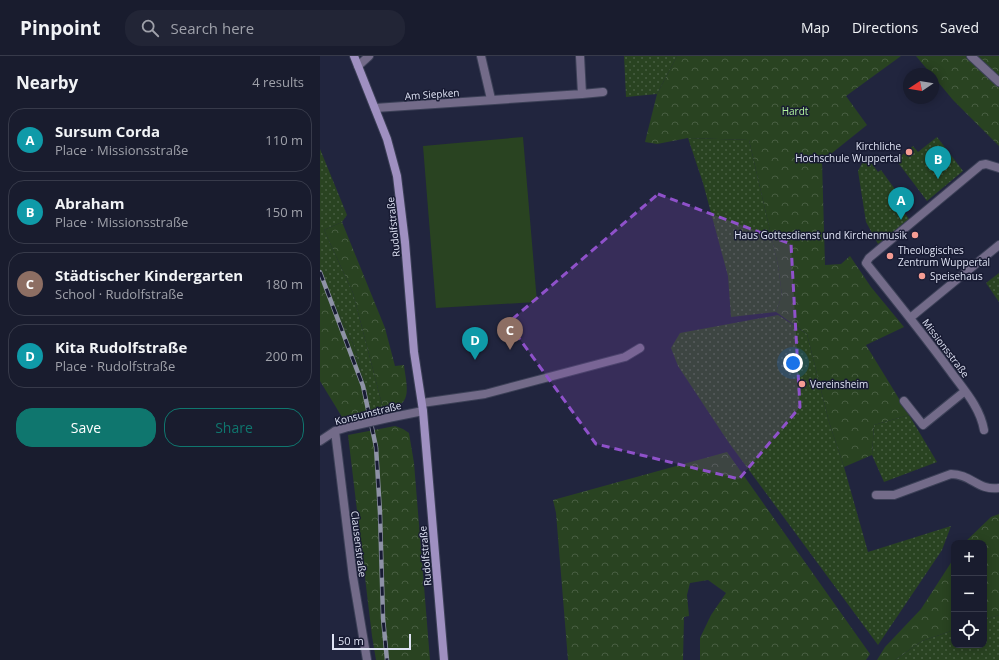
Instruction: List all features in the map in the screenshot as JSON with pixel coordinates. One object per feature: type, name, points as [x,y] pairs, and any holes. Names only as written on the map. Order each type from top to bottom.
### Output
[{"type":"street","name":"Rudolfstraße","points":[[354,56],[387,139],[397,176],[405,242],[414,352],[423,407],[444,660]]},
{"type":"street","points":[[358,66],[369,56]]},
{"type":"street","points":[[481,56],[491,99]]},
{"type":"street","points":[[580,56],[582,94]]},
{"type":"street","points":[[971,56],[999,82]]},
{"type":"street","name":"Am Siepken","points":[[375,108],[602,92]]},
{"type":"street","name":"Missionsstraße","points":[[984,430],[982,419],[965,391],[866,263],[867,260],[874,254],[981,165],[986,164],[999,168]]},
{"type":"street","name":"Missionsstraße","points":[[910,318],[999,245]]},
{"type":"street","points":[[423,407],[485,394],[625,357],[640,348]]},
{"type":"street","name":"Missionsstraße","points":[[904,401],[923,425],[965,391]]},
{"type":"street","name":"Konsumstraße","points":[[320,441],[335,431],[388,418],[423,407]]},
{"type":"street","name":"Clausenstraße","points":[[335,431],[353,577],[367,660]]},
{"type":"street","points":[[876,495],[894,495],[951,474],[960,474],[984,488],[999,488]]},
{"type":"highlighted area","points":[[658,194],[791,244],[800,407],[739,479],[596,444],[508,323]]},
{"type":"green space","points":[[624,56],[677,56],[657,94],[626,97]]},
{"type":"green space","name":"Hardt","points":[[677,56],[901,56],[846,96],[867,125],[822,161],[825,265],[841,264],[850,256],[871,287],[904,327],[866,345],[909,415],[874,425],[872,455],[844,467],[829,422],[807,334],[776,312],[782,295],[778,265],[749,140],[688,138],[657,144],[645,142],[657,94]]},
{"type":"green space","points":[[916,56],[999,56],[999,146],[953,100],[939,83],[939,68],[926,68]]},
{"type":"green space","points":[[523,137],[537,302],[436,308],[423,146]]},
{"type":"green space","points":[[937,137],[963,171],[927,201],[896,160],[913,146],[918,152]]},
{"type":"green space","points":[[688,138],[749,140],[778,265],[782,295],[776,312],[731,317],[728,276],[703,183]]},
{"type":"green space","points":[[320,149],[347,215],[342,222],[324,230],[353,293],[383,408],[371,411],[355,348],[320,274]]},
{"type":"green space","points":[[866,156],[878,172],[881,170],[902,199],[897,203],[909,219],[878,244],[866,222],[858,171]]},
{"type":"green space","points":[[342,222],[385,328],[395,366],[404,365],[407,393],[403,402],[397,406],[383,408],[353,293],[324,230]]},
{"type":"green space","points":[[999,273],[999,302],[986,283]]},
{"type":"green space","points":[[320,274],[355,348],[371,411],[342,417],[320,381]]},
{"type":"green space","points":[[778,315],[807,334],[829,422],[844,467],[868,552],[951,526],[942,550],[878,645],[729,443],[678,366],[671,348],[680,333]]},
{"type":"green space","points":[[909,415],[937,462],[884,482],[872,455],[874,425]]},
{"type":"green space","points":[[395,426],[409,433],[414,463],[430,660],[376,660],[372,636],[348,435]]},
{"type":"green space","points":[[727,452],[870,654],[866,660],[700,660],[700,638],[711,615],[726,593],[708,580],[690,583],[687,595],[689,616],[684,617],[683,660],[568,660],[556,513],[553,500]]},
{"type":"green space","points":[[999,514],[999,615],[987,619],[987,540],[967,540],[991,517]]},
{"type":"green space","points":[[951,563],[951,631],[922,641],[895,660],[877,660],[885,647],[921,609]]},
{"type":"green space","points":[[999,615],[999,660],[895,660],[922,641],[951,631],[951,648],[987,648],[987,619]]},
{"type":"railway","points":[[320,272],[363,386],[376,447],[380,513],[383,618],[387,660]]},
{"type":"place","name":"Kirchliche Hochschule Wuppertal","points":[[909,152]]},
{"type":"place","name":"Abraham","points":[[938,179]]},
{"type":"place","name":"Sursum Corda","points":[[901,220]]},
{"type":"place","name":"Haus Gottesdienst und Kirchenmusik","points":[[915,235]]},
{"type":"place","name":"Theologisches Zentrum Wuppertal","points":[[890,256]]},
{"type":"place","name":"Speisehaus","points":[[922,276]]},
{"type":"place","name":"Städtischer Kindergarten","points":[[510,350]]},
{"type":"place","name":"Kita Rudolfstraße","points":[[475,360]]},
{"type":"place","name":"Vereinsheim","points":[[802,384]]}]
